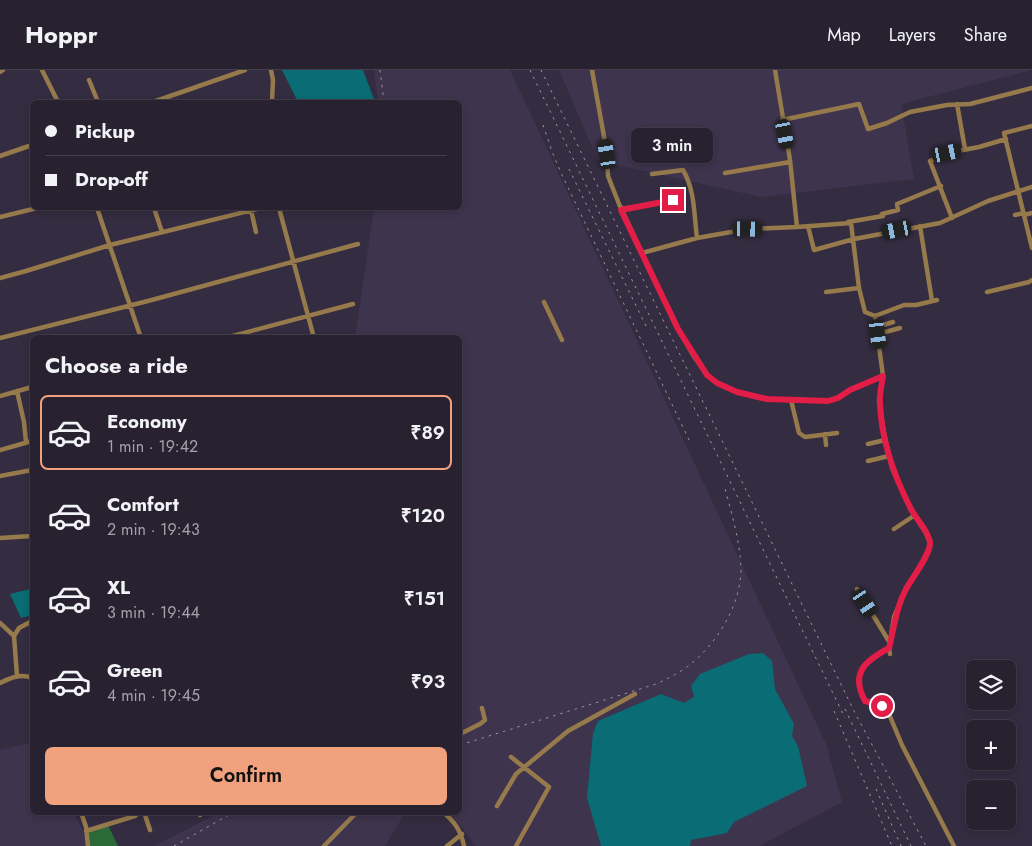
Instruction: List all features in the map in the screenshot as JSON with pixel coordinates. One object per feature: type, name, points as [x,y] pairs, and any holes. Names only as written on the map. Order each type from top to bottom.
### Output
[{"type":"street","points":[[43,70],[57,100]]},
{"type":"street","points":[[159,100],[245,70]]},
{"type":"street","points":[[271,70],[273,80],[272,100]]},
{"type":"street","points":[[592,70],[606,144],[608,176],[621,210],[678,329],[707,375],[717,383],[737,392],[767,399],[828,401],[883,376]]},
{"type":"street","points":[[775,70],[790,162],[796,227]]},
{"type":"street","points":[[89,80],[97,100]]},
{"type":"street","points":[[782,120],[859,104],[868,129],[887,123],[910,112],[957,104],[970,104],[1032,88]]},
{"type":"street","points":[[957,104],[965,149]]},
{"type":"street","points":[[1032,126],[1004,133],[1032,248]]},
{"type":"street","points":[[952,218],[930,161],[947,153],[979,147],[1006,139]]},
{"type":"street","points":[[0,156],[30,146]]},
{"type":"street","points":[[725,173],[790,162]]},
{"type":"street","points":[[652,174],[683,170],[691,189],[697,238]]},
{"type":"street","points":[[642,253],[697,238],[748,229],[847,223],[883,216],[882,214],[898,210],[897,204],[940,186]]},
{"type":"street","points":[[808,226],[814,250],[854,239],[940,223],[988,201],[1032,187]]},
{"type":"street","points":[[621,210],[673,200]]},
{"type":"street","points":[[0,217],[30,210]]},
{"type":"street","points":[[98,210],[140,335]]},
{"type":"street","points":[[155,210],[162,232]]},
{"type":"street","points":[[0,278],[35,269],[110,244],[251,210],[256,232]]},
{"type":"street","points":[[280,210],[313,335]]},
{"type":"street","points":[[1015,216],[1032,213]]},
{"type":"street","points":[[847,223],[851,223],[859,288],[865,312],[875,316],[904,305],[916,305],[935,300],[920,226]]},
{"type":"street","points":[[0,338],[358,244]]},
{"type":"street","points":[[987,292],[1032,280]]},
{"type":"street","points":[[826,292],[859,288]]},
{"type":"street","points":[[544,302],[562,340]]},
{"type":"street","points":[[236,335],[353,304]]},
{"type":"street","points":[[875,316],[883,376],[879,401],[885,440],[892,468],[914,515],[930,543],[927,555],[905,591],[894,617],[889,648],[890,654]]},
{"type":"street","points":[[877,327],[893,322]]},
{"type":"street","points":[[878,334],[900,328]]},
{"type":"street","points":[[0,396],[30,388]]},
{"type":"street","points":[[17,391],[24,422],[26,442]]},
{"type":"street","points":[[791,400],[798,433],[801,436],[837,432]]},
{"type":"street","points":[[825,434],[826,445]]},
{"type":"street","points":[[868,444],[885,440]]},
{"type":"street","points":[[0,450],[30,441]]},
{"type":"street","points":[[868,461],[889,456]]},
{"type":"street","points":[[0,476],[30,470]]},
{"type":"street","points":[[894,529],[914,515]]},
{"type":"street","points":[[0,538],[30,536]]},
{"type":"street","points":[[857,590],[890,642]]},
{"type":"street","points":[[17,676],[14,636],[19,628],[30,622]]},
{"type":"street","points":[[0,623],[14,636]]},
{"type":"street","points":[[889,648],[868,661],[859,677],[859,690],[865,701],[882,706],[889,714],[902,746],[954,846]]},
{"type":"street","points":[[0,684],[17,676],[30,677]]},
{"type":"street","points":[[497,806],[516,774],[568,731],[635,694]]},
{"type":"street","points":[[462,733],[485,720],[482,708]]},
{"type":"street","points":[[511,757],[549,787],[516,846]]},
{"type":"street","points":[[82,815],[88,846]]},
{"type":"street","points":[[86,831],[137,815]]},
{"type":"street","points":[[143,815],[150,830]]},
{"type":"street","points":[[324,846],[354,815]]},
{"type":"street","points":[[446,815],[462,834],[464,846]]},
{"type":"street","points":[[447,846],[462,834]]},
{"type":"shaded area","points":[[282,70],[363,70],[374,100],[297,100]]},
{"type":"shaded area","points":[[374,70],[510,70],[826,744],[842,802],[760,846],[475,846],[462,827],[450,815],[462,815],[462,335],[355,335],[374,210],[462,210],[462,100],[378,100]]},
{"type":"shaded area","points":[[559,70],[1032,70],[901,104],[914,179],[761,197],[598,161]]},
{"type":"shaded area","points":[[30,589],[30,616],[21,618],[10,594]]},
{"type":"shaded area","points":[[763,653],[772,661],[775,689],[794,724],[792,736],[798,746],[807,786],[734,822],[727,833],[691,840],[690,846],[601,846],[587,798],[593,733],[598,721],[661,694],[684,703],[694,697],[691,686],[700,674],[749,654]]},
{"type":"shaded area","points":[[30,742],[30,815],[75,815],[90,846],[0,846],[0,750]]},
{"type":"shaded area","points":[[215,815],[404,815],[385,846],[154,846]]},
{"type":"shaded area","points":[[108,825],[118,846],[89,846],[86,831]]},
{"type":"railway","points":[[380,70],[384,100]]},
{"type":"railway","points":[[530,70],[845,718]]},
{"type":"railway","points":[[541,70],[854,711],[926,846]]},
{"type":"railway","points":[[543,125],[562,175],[691,444]]},
{"type":"railway","points":[[569,169],[646,326]]},
{"type":"railway","points":[[462,744],[656,684],[679,672],[698,658],[708,648],[725,624],[732,610],[740,582],[739,547],[724,485]]},
{"type":"railway","points":[[845,709],[911,846]]},
{"type":"railway","points":[[834,711],[892,846]]},
{"type":"railway","points":[[876,789],[901,846]]},
{"type":"railway","points":[[174,846],[229,815]]},
{"type":"route","points":[[673,200],[621,210],[678,329],[707,375],[717,383],[737,392],[767,399],[828,401],[883,376],[879,401],[892,468],[930,543],[927,555],[905,591],[894,617],[889,648],[870,659],[859,677],[859,690],[865,701],[882,706]]}]
